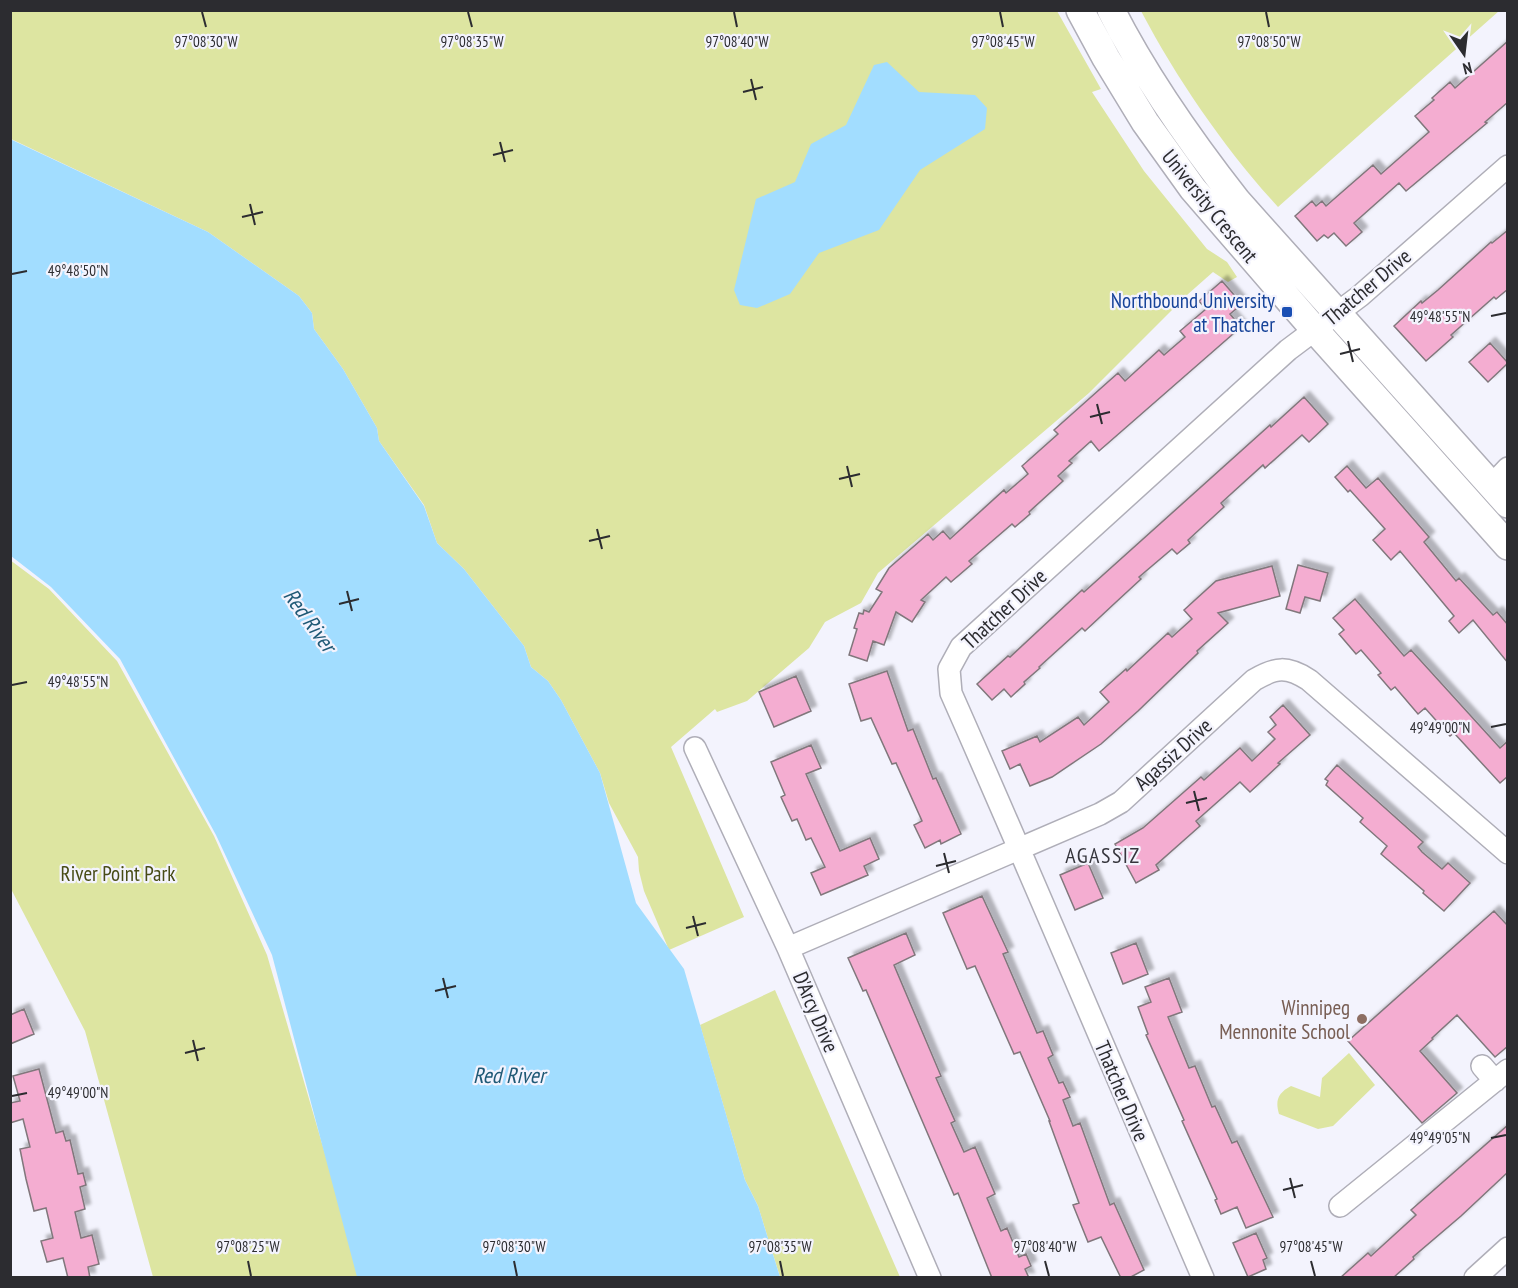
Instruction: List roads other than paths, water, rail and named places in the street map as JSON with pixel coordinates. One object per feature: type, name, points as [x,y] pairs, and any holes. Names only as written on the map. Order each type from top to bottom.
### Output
[{"type":"main road","name":"University Crescent","points":[[1080,10],[1125,90],[1178,170],[1216,218],[1508,546]]},
{"type":"main road","name":"University Crescent","points":[[1111,10],[1152,83],[1237,201],[1337,314],[1502,486]]},
{"type":"street","name":"Thatcher Drive","points":[[1203,1278],[951,693],[949,669],[961,647],[1288,350],[1360,296],[1508,165]]},
{"type":"street","name":"Agassiz Drive","points":[[788,948],[1100,814],[1120,802],[1254,680],[1268,672],[1283,669],[1297,672],[1310,680],[1508,853]]},
{"type":"street","name":"D'Arcy Drive","points":[[695,748],[788,948],[930,1278]]},
{"type":"street","points":[[1340,1206],[1495,1072]]},
{"type":"street","points":[[1475,1278],[1508,1248]]},
{"type":"water","points":[[887,62],[919,92],[975,95],[987,108],[985,129],[920,170],[879,230],[819,253],[790,294],[757,308],[740,305],[734,290],[756,199],[795,182],[811,144],[846,125],[874,65]]},
{"type":"water","name":"Red River","points":[[10,139],[208,232],[299,296],[312,313],[314,329],[343,369],[377,428],[379,441],[424,506],[437,543],[464,569],[524,646],[531,667],[548,681],[561,700],[600,773],[636,903],[684,969],[745,1180],[758,1206],[780,1277],[357,1277],[272,955],[216,835],[120,659],[51,587],[11,556]]},
{"type":"place","name":"Northbound University at Thatcher","points":[[1287,312]]},
{"type":"place","name":"Winnipeg Mennonite School","points":[[1362,1019]]},
{"type":"district","name":"AGASSIZ","points":[[1103,855]]},
{"type":"park label","name":"River Point Park","points":[[118,873]]}]
